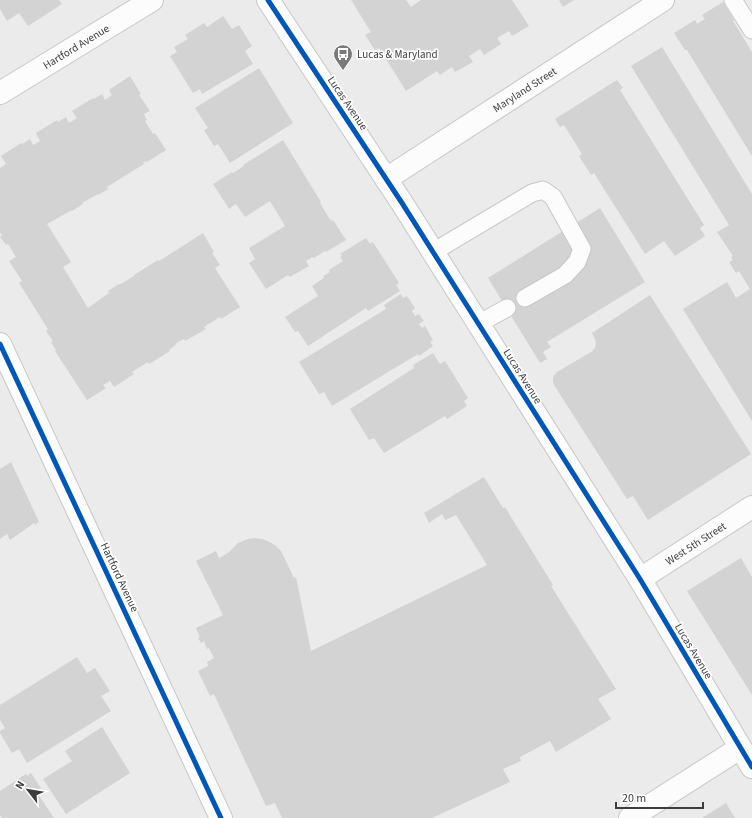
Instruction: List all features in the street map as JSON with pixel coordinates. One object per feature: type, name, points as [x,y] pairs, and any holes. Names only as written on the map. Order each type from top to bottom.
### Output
[{"type":"street","name":"Hartford Avenue","points":[[0,93],[152,0]]},
{"type":"street","name":"Lucas Avenue","points":[[268,0],[386,179],[640,580],[752,767]]},
{"type":"street","name":"Maryland Street","points":[[386,179],[663,0]]},
{"type":"street","name":"Hartford Avenue","points":[[0,344],[222,818]]},
{"type":"street","name":"West 5th Street","points":[[640,580],[752,507]]},
{"type":"street","points":[[630,818],[740,748]]},
{"type":"lane","points":[[733,0],[752,30]]},
{"type":"lane","points":[[432,252],[532,193],[543,190],[553,197],[582,249],[577,262],[565,275],[525,298]]},
{"type":"lane","points":[[478,324],[507,308]]},
{"type":"building","points":[[0,0],[59,0],[62,4],[28,26],[19,13],[7,21],[0,9]]},
{"type":"building","points":[[351,0],[406,0],[411,7],[421,0],[512,0],[529,26],[512,36],[509,31],[497,38],[501,44],[484,55],[480,49],[469,56],[473,62],[455,72],[452,67],[440,75],[437,71],[406,91],[379,48],[375,50],[365,35],[371,32]]},
{"type":"building","points":[[559,0],[574,0],[563,7]]},
{"type":"building","points":[[723,2],[752,52],[752,156],[687,50],[685,50],[674,33],[695,20],[697,24],[705,19],[702,15]]},
{"type":"building","points":[[223,16],[232,29],[239,25],[252,46],[245,51],[253,64],[202,94],[200,89],[193,93],[170,56],[177,52],[174,47],[188,39],[185,35],[204,23],[207,27]]},
{"type":"building","points":[[662,47],[752,194],[752,421],[683,309],[727,282],[736,298],[750,289],[739,271],[736,273],[729,262],[733,260],[731,257],[733,256],[717,232],[729,225],[631,66]]},
{"type":"building","points":[[259,68],[293,123],[230,163],[218,144],[214,146],[204,130],[208,128],[195,108]]},
{"type":"building","points":[[130,76],[141,94],[139,95],[150,111],[144,114],[147,120],[145,121],[166,150],[147,162],[143,162],[144,164],[107,187],[108,189],[47,224],[71,262],[63,267],[88,308],[109,293],[108,291],[203,233],[214,252],[212,253],[220,265],[215,268],[240,307],[221,319],[220,317],[204,327],[206,329],[185,341],[184,339],[176,343],[177,344],[169,350],[170,351],[149,364],[148,362],[132,372],[134,374],[114,387],[110,381],[103,385],[106,388],[87,400],[55,351],[56,350],[51,342],[53,341],[46,331],[48,329],[19,283],[22,281],[9,261],[16,257],[8,244],[6,245],[0,237],[2,236],[0,232],[0,168],[6,164],[1,156],[30,139],[33,145],[40,141],[36,133],[57,120],[58,122],[66,117],[69,123],[77,118],[72,111],[102,94],[105,100],[112,95],[109,90]]},
{"type":"building","points":[[617,80],[623,88],[620,90],[704,225],[700,228],[705,236],[675,256],[664,241],[645,254],[594,173],[591,175],[579,156],[582,154],[564,125],[560,127],[555,119]]},
{"type":"building","points":[[283,140],[331,221],[333,220],[346,240],[326,252],[325,251],[306,261],[309,266],[290,277],[288,275],[266,289],[249,263],[255,259],[249,248],[285,226],[270,201],[245,217],[236,204],[229,209],[213,184],[232,172],[233,173]]},
{"type":"building","points":[[600,208],[645,282],[547,342],[551,347],[543,352],[547,359],[540,363],[488,278]]},
{"type":"building","points":[[366,238],[370,244],[373,242],[399,283],[396,285],[400,291],[368,311],[366,308],[308,346],[298,331],[295,332],[285,317],[318,296],[312,286],[324,278],[323,276],[330,272],[329,270],[343,261],[340,254]]},
{"type":"building","points":[[401,294],[403,298],[407,296],[415,308],[412,311],[415,316],[419,314],[424,321],[419,324],[422,328],[425,326],[433,340],[430,342],[433,346],[419,356],[418,354],[332,406],[324,392],[319,394],[299,362],[386,309],[384,305]]},
{"type":"building","points":[[650,295],[751,454],[648,520],[633,496],[627,499],[554,385],[553,377],[557,372],[591,352],[595,348],[596,342],[592,333]]},
{"type":"building","points":[[433,353],[440,364],[445,361],[468,398],[464,401],[467,406],[447,419],[445,416],[384,453],[374,438],[369,440],[350,409],[414,368],[413,365]]},
{"type":"building","points":[[11,462],[39,522],[35,525],[34,523],[10,540],[7,534],[0,539],[0,469]]},
{"type":"building","points":[[484,477],[503,508],[505,507],[553,585],[551,586],[616,689],[598,699],[611,719],[556,752],[550,741],[520,757],[521,761],[503,769],[510,782],[432,818],[282,818],[275,803],[266,806],[214,694],[210,696],[198,671],[208,666],[207,662],[214,658],[209,648],[207,649],[204,641],[201,643],[198,638],[200,637],[196,628],[223,615],[196,561],[216,551],[219,558],[228,553],[238,543],[248,539],[262,539],[276,546],[281,551],[294,578],[296,577],[311,651],[487,565],[456,515],[445,520],[442,514],[429,523],[424,513]]},
{"type":"building","points":[[741,558],[752,577],[752,695],[687,591]]},
{"type":"building","points":[[77,657],[87,673],[95,668],[110,691],[101,696],[111,711],[27,763],[19,749],[12,753],[0,733],[0,731],[5,728],[0,720],[0,705]]},
{"type":"building","points":[[102,727],[130,773],[66,814],[43,779],[72,761],[65,751]]},
{"type":"building","points":[[31,773],[41,788],[36,791],[54,818],[2,818],[0,815],[0,791],[26,774],[27,776]]},
{"type":"building","points":[[726,803],[735,818],[702,818]]},
{"type":"cycle path","points":[[268,0],[402,203],[640,579],[752,767]]},
{"type":"cycle path","points":[[0,344],[221,818]]},
{"type":"place","name":"Lucas & Maryland","points":[[343,71]]}]
